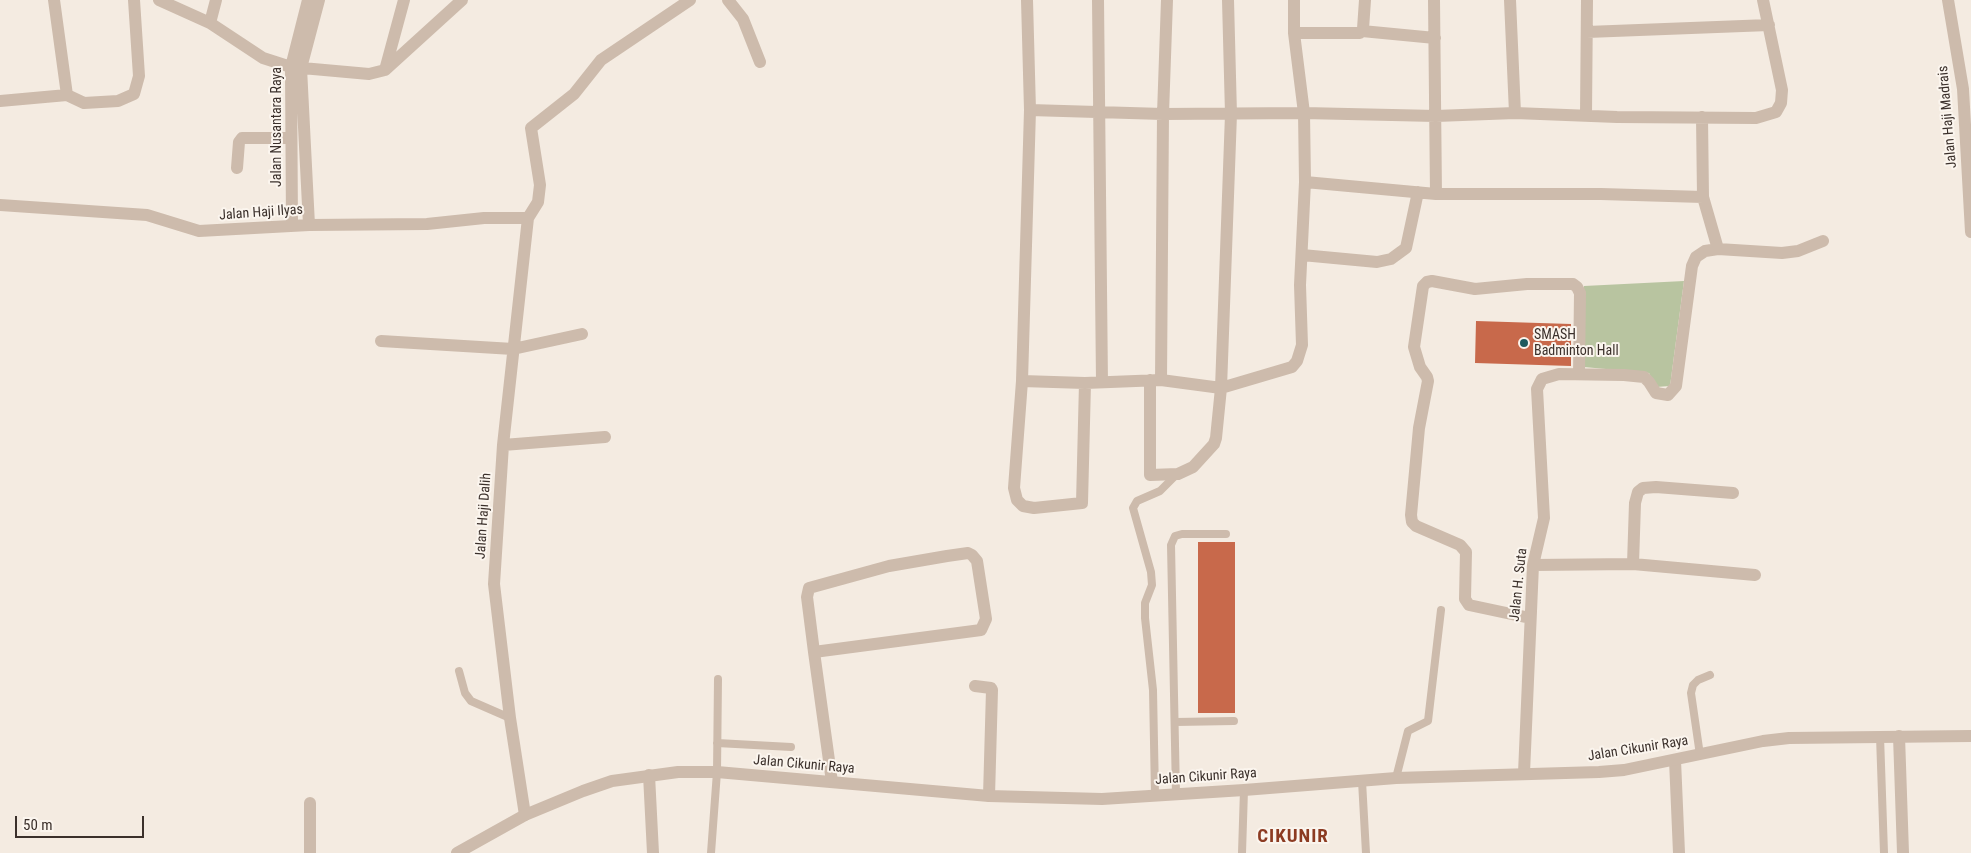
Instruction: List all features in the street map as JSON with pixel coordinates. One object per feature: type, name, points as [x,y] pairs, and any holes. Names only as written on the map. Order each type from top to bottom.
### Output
[{"type":"street","points":[[54,0],[67,95]]},
{"type":"street","points":[[0,101],[67,95],[84,103],[118,101],[134,94],[139,76],[134,0]]},
{"type":"street","points":[[159,0],[210,23],[263,58],[296,68],[369,74],[385,70],[462,0]]},
{"type":"street","points":[[210,23],[216,0]]},
{"type":"street","name":"Jalan Nusantara Raya","points":[[292,225],[290,138],[296,68],[308,0]]},
{"type":"street","name":"Jalan Nusantara Raya","points":[[309,224],[296,68],[318,0]]},
{"type":"street","points":[[385,70],[404,0]]},
{"type":"street","name":"Jalan Haji Dalih","points":[[525,815],[510,718],[494,584],[503,445],[513,348],[528,218],[538,202],[540,185],[531,128],[574,94],[601,60],[690,0]]},
{"type":"street","points":[[728,0],[744,19],[760,62]]},
{"type":"street","points":[[1027,0],[1030,110],[1022,381],[1014,488],[1017,500],[1023,506],[1034,508],[1082,503],[1085,383]]},
{"type":"street","points":[[1098,0],[1101,113],[1102,382]]},
{"type":"street","points":[[1168,0],[1156,380],[1150,475],[1178,474],[1193,467],[1214,444],[1216,438],[1222,388],[1231,114],[1228,0]]},
{"type":"street","points":[[1022,381],[1085,383],[1156,380],[1222,388],[1292,367],[1297,361],[1301,354],[1302,345],[1300,285],[1305,182],[1304,113],[1294,33],[1294,0]]},
{"type":"street","points":[[1362,32],[1365,0]]},
{"type":"street","points":[[1434,0],[1436,194]]},
{"type":"street","points":[[1510,0],[1515,113]]},
{"type":"street","points":[[1586,115],[1587,0]]},
{"type":"street","points":[[1030,110],[1163,114],[1304,113],[1436,116],[1515,113],[1617,117],[1756,118],[1776,112],[1781,103],[1782,90],[1763,0]]},
{"type":"street","name":"Jalan Haji Madrais","points":[[1948,0],[1963,89],[1971,232]]},
{"type":"street","points":[[1587,32],[1769,25]]},
{"type":"street","points":[[1294,33],[1356,34],[1362,32],[1435,38]]},
{"type":"street","points":[[1702,117],[1703,197],[1718,250]]},
{"type":"street","points":[[237,168],[239,142],[242,138],[290,138]]},
{"type":"street","points":[[1305,182],[1436,194],[1601,194],[1703,197]]},
{"type":"street","points":[[1302,255],[1377,262],[1391,259],[1406,248],[1418,192]]},
{"type":"street","name":"Jalan Haji Ilyas","points":[[0,205],[147,214],[199,231],[309,224],[427,224],[484,218],[528,218]]},
{"type":"street","points":[[1530,618],[1469,605],[1465,599],[1466,552],[1460,545],[1416,526],[1412,522],[1410,515],[1419,428],[1428,381],[1427,376],[1420,367],[1414,347],[1423,286],[1427,282],[1432,281],[1475,289],[1527,284],[1572,284],[1578,287],[1580,294],[1579,374],[1644,377],[1656,393],[1668,395],[1676,386],[1692,266],[1696,257],[1705,251],[1718,250],[1782,253],[1798,251],[1823,241]]},
{"type":"street","points":[[381,341],[513,348],[582,334]]},
{"type":"street","name":"Jalan H. Suta","points":[[1524,774],[1533,565],[1544,518],[1537,388],[1542,379],[1548,377],[1559,374],[1579,374]]},
{"type":"street","points":[[503,445],[605,437]]},
{"type":"street","points":[[1633,564],[1635,503],[1638,492],[1644,488],[1656,487],[1733,493]]},
{"type":"street","points":[[814,652],[981,630],[986,619],[977,561],[968,553],[947,556],[889,566],[809,588],[807,597],[814,652],[832,782]]},
{"type":"street","points":[[1533,565],[1633,564],[1755,575]]},
{"type":"street","points":[[975,686],[991,688],[992,690],[989,796]]},
{"type":"street","points":[[1899,736],[1903,853]]},
{"type":"street","name":"Jalan Cikunir Raya","points":[[464,851],[525,815],[612,781],[678,772],[717,772],[989,796],[1102,799],[1396,778],[1599,772],[1675,760],[1789,738],[1971,736]]},
{"type":"street","points":[[1675,760],[1678,853]]},
{"type":"street","points":[[649,775],[653,853]]},
{"type":"street","points":[[310,803],[310,853]]},
{"type":"lane","points":[[1155,796],[1153,690],[1145,618],[1145,603],[1152,585],[1151,572],[1133,508],[1136,501],[1160,490],[1178,474]]},
{"type":"lane","points":[[1176,794],[1171,545],[1175,536],[1182,534],[1226,534]]},
{"type":"lane","points":[[1396,778],[1408,731],[1428,721],[1441,610]]},
{"type":"lane","points":[[459,671],[465,693],[471,701],[510,718]]},
{"type":"lane","points":[[1700,755],[1691,693],[1693,685],[1698,680],[1710,675]]},
{"type":"lane","points":[[712,853],[717,772],[718,679]]},
{"type":"lane","points":[[1176,722],[1234,721]]},
{"type":"lane","points":[[1880,736],[1884,853]]},
{"type":"lane","points":[[717,744],[790,747]]},
{"type":"lane","points":[[1362,781],[1366,853]]},
{"type":"lane","points":[[1242,853],[1244,790]]},
{"type":"green space","points":[[1684,281],[1670,386],[1656,387],[1649,373],[1584,367],[1584,286]]},
{"type":"building","name":"SMASH Badminton Hall","points":[[1476,321],[1571,324],[1571,366],[1475,363]]},
{"type":"building","points":[[1198,542],[1235,542],[1235,713],[1198,713]]},
{"type":"place","name":"SMASH Badminton Hall","points":[[1524,343]]},
{"type":"district","name":"CIKUNIR","points":[[1293,837]]}]
